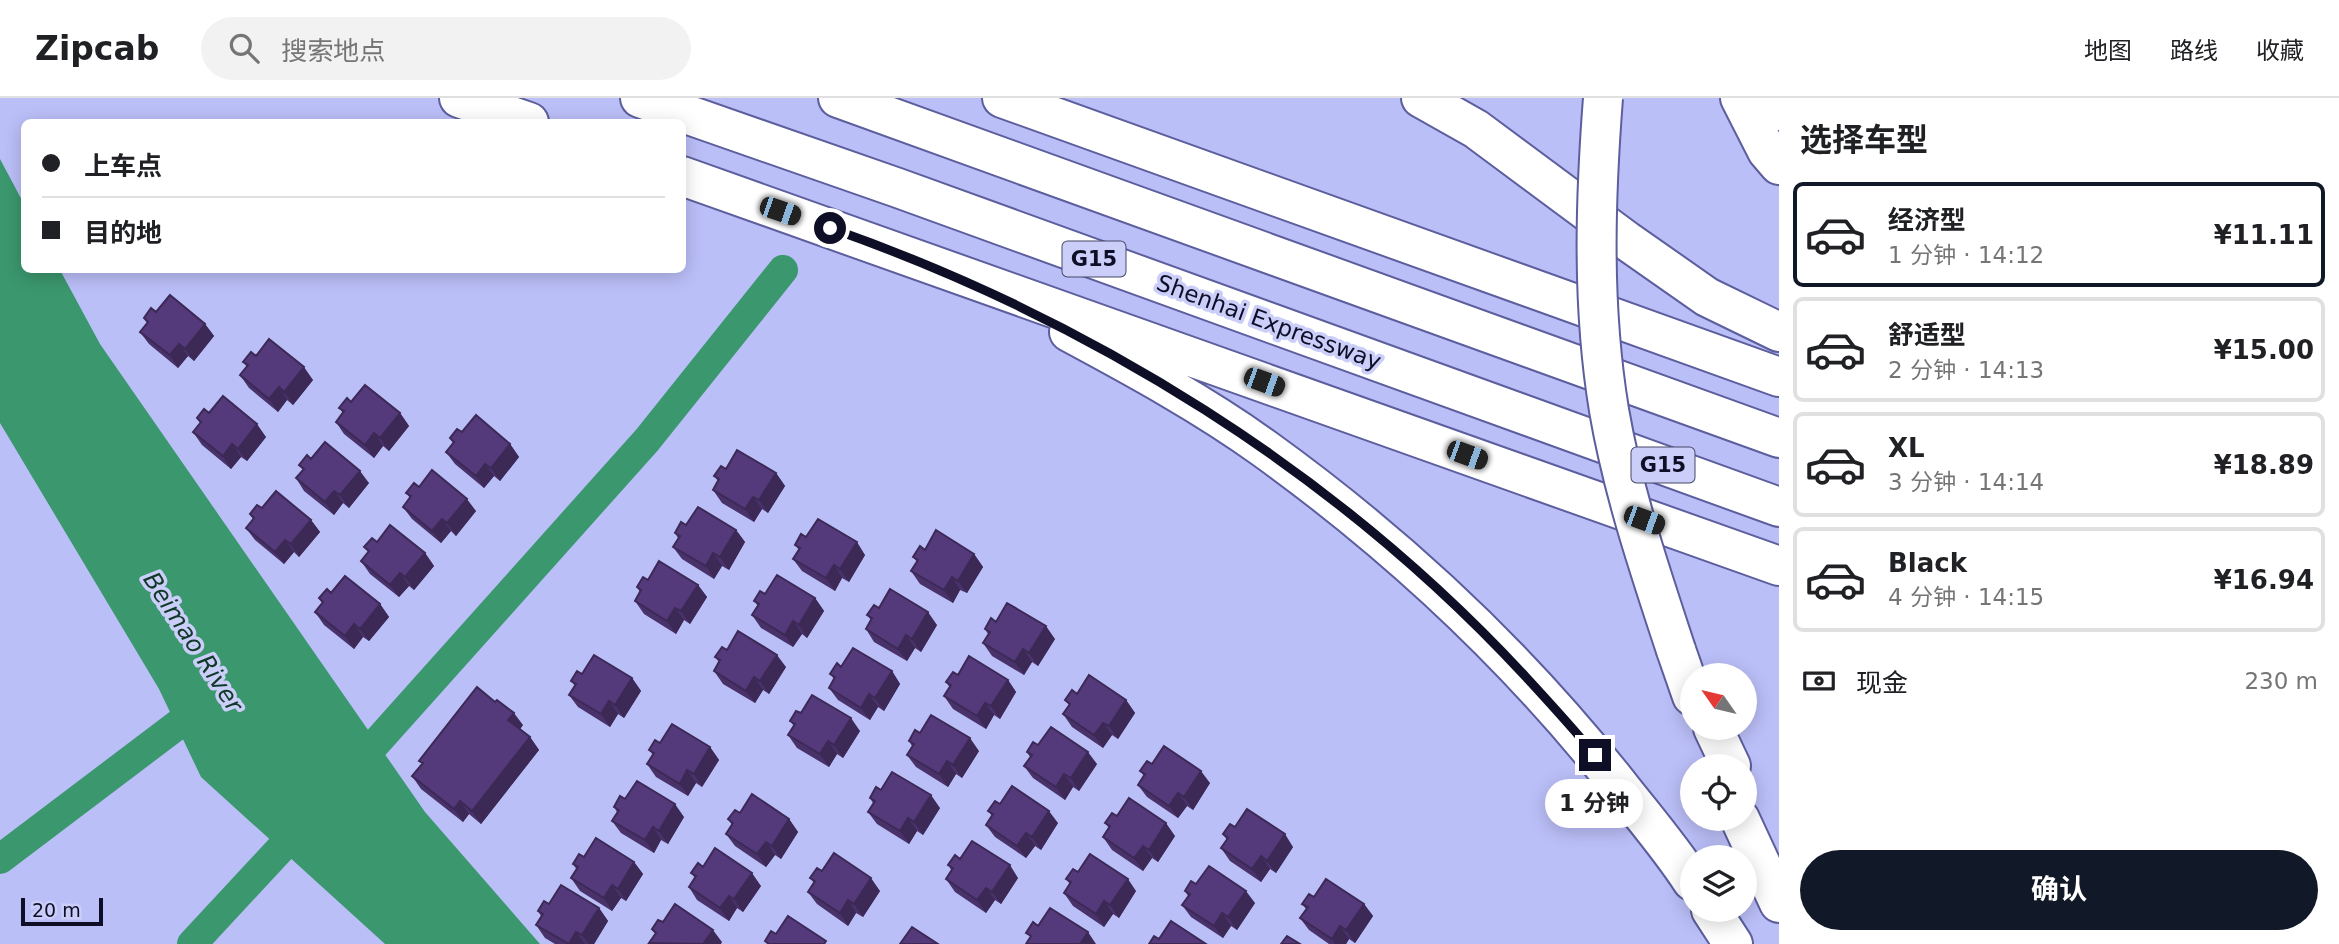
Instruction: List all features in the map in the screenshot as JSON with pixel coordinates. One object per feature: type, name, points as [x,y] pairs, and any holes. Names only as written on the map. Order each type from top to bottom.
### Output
[{"type":"highway","points":[[459,98],[520,119]]},
{"type":"highway","name":"Shenhai Expressway","points":[[640,98],[898,188],[1779,507]]},
{"type":"highway","points":[[838,98],[1779,438]]},
{"type":"highway","points":[[1002,98],[1779,377]]},
{"type":"highway","points":[[1421,98],[1476,129],[1707,297],[1779,332]]},
{"type":"highway","points":[[1602,98],[1597,182],[1597,301],[1609,410],[1637,533],[1681,663]]},
{"type":"highway","points":[[1740,98],[1767,151],[1779,165]]},
{"type":"highway","points":[[1771,98],[1779,111]]},
{"type":"highway","points":[[686,177],[1779,566]]},
{"type":"highway","points":[[903,253],[1031,312],[1151,377],[1263,447],[1371,529],[1477,625],[1578,734],[1680,866]]},
{"type":"highway","points":[[1720,547],[1779,576]]},
{"type":"highway","points":[[1676,650],[1682,663]]},
{"type":"highway","points":[[1757,811],[1779,847]]},
{"type":"highway","points":[[1746,831],[1779,903]]},
{"type":"highway","points":[[1719,922],[1733,944]]},
{"type":"water","name":"Beimao River","points":[[0,159],[21,198],[21,273],[62,273],[100,344],[425,812],[540,944],[385,944],[201,777],[159,689],[0,423]]},
{"type":"building","points":[[170,295],[205,324],[185,349],[179,344],[170,355],[140,332],[148,322],[144,318],[151,308],[156,312]]},
{"type":"building","points":[[269,339],[304,367],[284,392],[279,387],[269,399],[240,375],[248,365],[243,362],[251,352],[256,356]]},
{"type":"building","points":[[365,385],[400,413],[380,438],[374,433],[365,445],[336,422],[344,411],[339,408],[347,398],[351,402]]},
{"type":"building","points":[[223,396],[257,424],[238,449],[232,444],[223,456],[193,432],[201,422],[197,418],[204,409],[209,413]]},
{"type":"building","points":[[476,415],[510,444],[491,468],[485,464],[476,476],[446,452],[454,442],[450,438],[457,429],[462,432]]},
{"type":"building","points":[[325,442],[360,471],[340,495],[334,491],[325,502],[296,478],[304,469],[299,465],[307,455],[311,459]]},
{"type":"building","points":[[737,450],[776,473],[759,500],[753,497],[745,509],[713,490],[719,479],[714,476],[721,466],[726,469]]},
{"type":"building","points":[[432,470],[467,499],[447,523],[442,519],[432,531],[403,507],[411,496],[406,493],[414,483],[419,487]]},
{"type":"building","points":[[276,491],[311,520],[291,544],[285,540],[275,552],[246,528],[254,518],[250,514],[257,505],[262,508]]},
{"type":"building","points":[[698,507],[736,530],[720,557],[713,553],[706,566],[673,547],[680,536],[675,533],[681,522],[686,525]]},
{"type":"building","points":[[818,519],[857,542],[840,569],[834,565],[826,578],[793,559],[800,548],[795,545],[801,534],[806,537]]},
{"type":"building","points":[[390,525],[425,553],[405,577],[400,573],[390,585],[361,561],[369,551],[364,547],[372,538],[377,542]]},
{"type":"building","points":[[936,530],[974,554],[958,581],[952,577],[944,590],[911,571],[918,560],[913,557],[920,546],[925,550]]},
{"type":"building","points":[[659,561],[698,585],[681,611],[675,608],[667,621],[635,601],[641,590],[637,587],[643,577],[648,580]]},
{"type":"building","points":[[777,575],[815,598],[799,625],[793,621],[785,635],[752,615],[759,604],[754,601],[760,591],[765,594]]},
{"type":"building","points":[[345,576],[380,604],[360,629],[354,624],[345,636],[315,612],[323,602],[319,598],[327,589],[331,593]]},
{"type":"building","points":[[890,589],[928,612],[912,639],[906,635],[898,649],[866,629],[872,618],[867,615],[874,605],[879,608]]},
{"type":"building","points":[[1007,603],[1046,626],[1029,653],[1023,649],[1015,662],[983,643],[990,632],[985,629],[991,618],[996,622]]},
{"type":"building","points":[[738,631],[777,655],[760,681],[754,677],[746,691],[714,671],[720,660],[715,657],[722,647],[727,650]]},
{"type":"building","points":[[853,648],[892,671],[875,698],[869,694],[861,708],[829,688],[835,677],[830,674],[837,663],[841,667]]},
{"type":"building","points":[[594,655],[632,678],[615,705],[609,701],[601,714],[569,695],[576,684],[571,681],[577,671],[582,674]]},
{"type":"building","points":[[969,656],[1008,680],[991,706],[985,703],[977,716],[944,696],[951,685],[946,682],[953,672],[958,675]]},
{"type":"building","points":[[1089,675],[1126,700],[1109,726],[1103,723],[1094,735],[1063,714],[1070,704],[1065,700],[1072,690],[1077,694]]},
{"type":"building","points":[[477,687],[514,713],[508,720],[530,737],[472,811],[460,801],[454,809],[412,776],[423,763],[419,761]]},
{"type":"building","points":[[812,695],[851,718],[834,745],[828,741],[820,754],[788,735],[795,724],[790,721],[796,711],[801,713]]},
{"type":"building","points":[[931,715],[970,738],[953,765],[947,761],[939,774],[907,755],[914,744],[909,741],[915,730],[920,733]]},
{"type":"building","points":[[672,724],[710,747],[694,774],[687,770],[680,784],[647,764],[654,753],[649,750],[655,740],[660,743]]},
{"type":"building","points":[[1051,727],[1088,752],[1071,778],[1064,774],[1056,787],[1024,766],[1032,755],[1027,752],[1033,742],[1038,745]]},
{"type":"building","points":[[1164,746],[1201,771],[1184,797],[1178,793],[1169,806],[1138,785],[1145,774],[1140,771],[1147,761],[1152,764]]},
{"type":"building","points":[[892,772],[931,795],[914,822],[908,818],[900,831],[868,812],[875,801],[870,798],[876,787],[881,790]]},
{"type":"building","points":[[637,781],[675,804],[659,831],[653,827],[645,840],[612,821],[619,810],[614,807],[620,796],[625,799]]},
{"type":"building","points":[[1012,786],[1049,811],[1032,837],[1026,833],[1017,846],[986,825],[993,814],[988,811],[995,801],[1000,804]]},
{"type":"building","points":[[752,794],[789,819],[772,846],[766,842],[757,854],[726,834],[733,823],[728,819],[735,810],[740,813]]},
{"type":"building","points":[[1129,798],[1166,823],[1149,850],[1143,846],[1134,858],[1103,837],[1110,826],[1105,823],[1112,813],[1117,816]]},
{"type":"building","points":[[1247,809],[1285,834],[1267,861],[1261,856],[1252,869],[1221,848],[1228,838],[1223,834],[1230,824],[1235,827]]},
{"type":"building","points":[[596,838],[634,862],[618,889],[612,885],[604,898],[571,878],[578,867],[573,864],[579,854],[584,857]]},
{"type":"building","points":[[972,841],[1010,865],[992,892],[986,888],[977,900],[946,879],[953,868],[948,865],[955,855],[960,859]]},
{"type":"building","points":[[715,848],[752,873],[734,899],[729,896],[720,908],[689,887],[696,876],[691,873],[698,863],[703,867]]},
{"type":"building","points":[[834,853],[871,878],[854,904],[848,900],[840,913],[808,892],[815,881],[810,878],[817,868],[822,871]]},
{"type":"building","points":[[1090,854],[1128,879],[1110,905],[1104,901],[1096,914],[1064,893],[1071,882],[1066,879],[1073,869],[1078,872]]},
{"type":"building","points":[[1209,866],[1246,891],[1228,917],[1222,913],[1214,926],[1182,905],[1190,894],[1185,891],[1191,881],[1196,884]]},
{"type":"building","points":[[1326,879],[1364,904],[1346,930],[1340,926],[1332,939],[1300,918],[1308,907],[1302,904],[1309,894],[1314,897]]},
{"type":"building","points":[[561,885],[599,908],[582,935],[576,932],[569,944],[536,925],[543,914],[538,911],[544,901],[549,904]]},
{"type":"building","points":[[675,904],[713,930],[703,944],[649,943],[656,933],[652,929],[658,920],[663,922]]},
{"type":"building","points":[[1050,908],[1088,932],[1080,944],[1026,944],[1031,936],[1026,933],[1033,922],[1038,926]]},
{"type":"building","points":[[788,916],[826,941],[824,944],[769,944],[765,941],[771,931],[776,934]]},
{"type":"building","points":[[1171,921],[1206,944],[1149,944],[1154,936],[1159,939]]},
{"type":"building","points":[[912,927],[938,944],[900,944]]},
{"type":"building","points":[[1287,936],[1300,944],[1281,944]]},
{"type":"waterway","points":[[351,771],[647,440],[783,270]]},
{"type":"waterway","name":"Beimao River","points":[[0,859],[209,701]]},
{"type":"waterway","points":[[192,944],[308,819]]},
{"type":"route","points":[[830,228],[903,253],[1031,312],[1151,377],[1263,447],[1371,529],[1477,625],[1595,755]]}]
